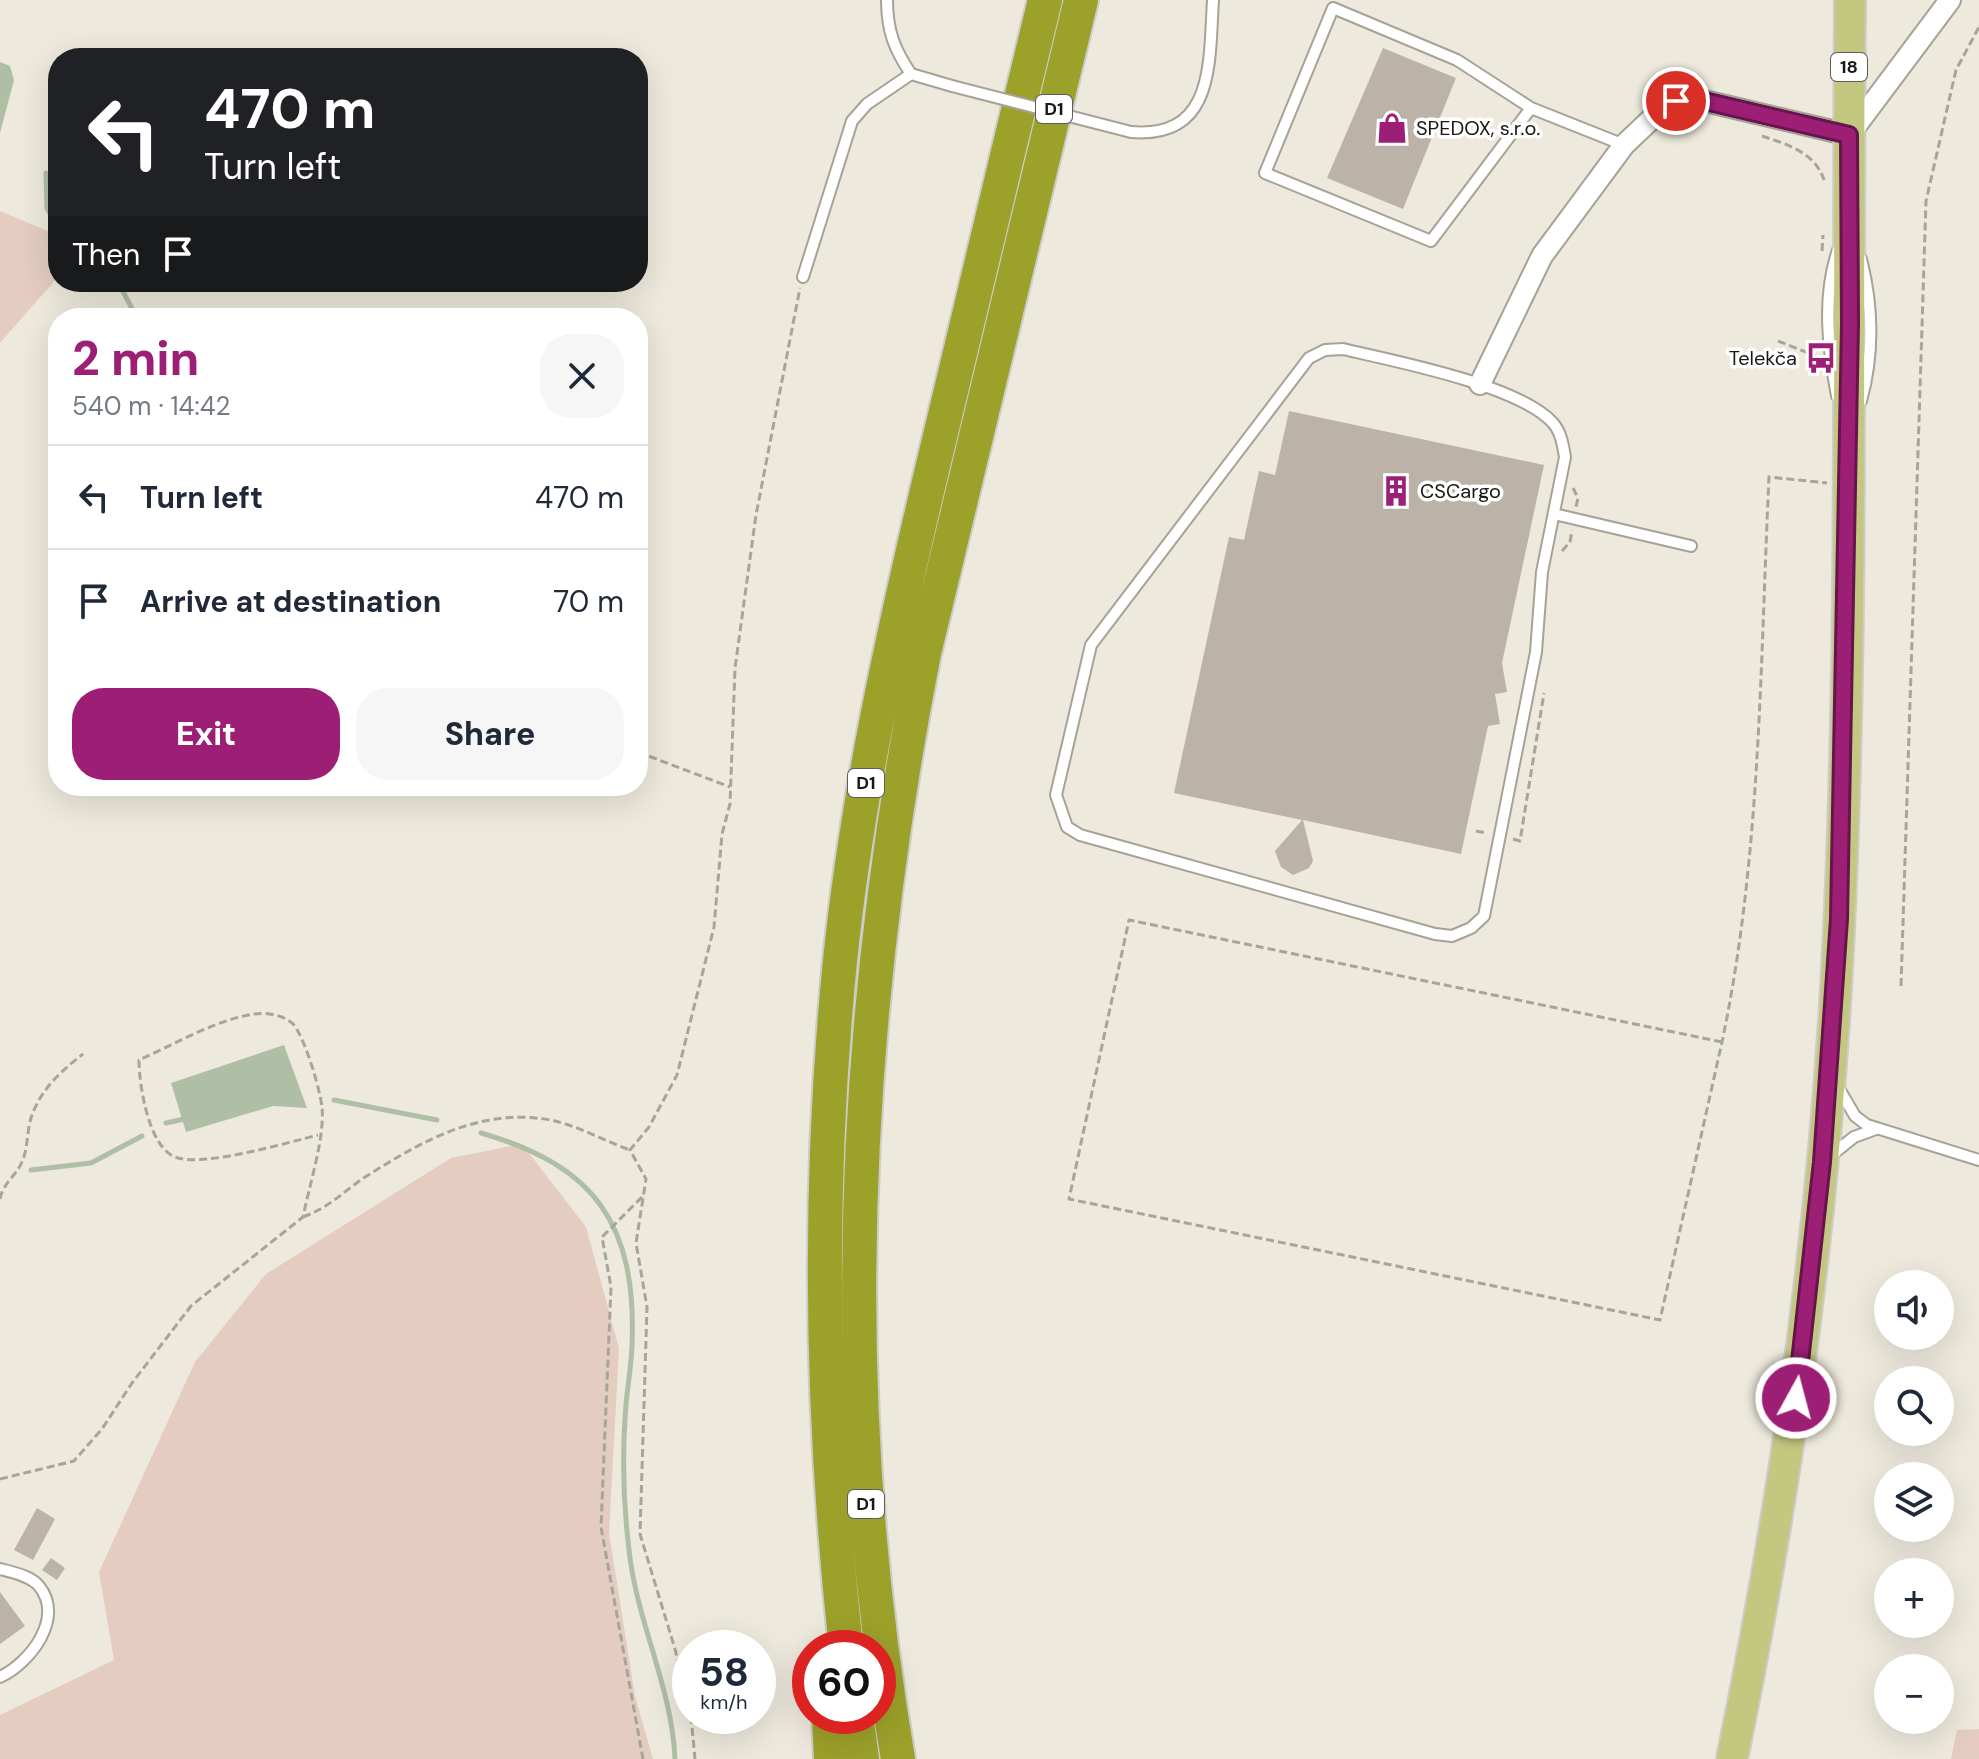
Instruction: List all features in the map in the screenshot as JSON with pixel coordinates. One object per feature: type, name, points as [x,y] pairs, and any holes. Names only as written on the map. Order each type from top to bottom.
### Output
[{"type":"highway","name":"D1","points":[[844,1630],[829,1462],[824,1280],[826,1172],[841,956],[872,744],[903,593],[1045,0]]},
{"type":"highway","name":"D1","points":[[879,1630],[861,1446],[858,1324],[860,1152],[876,951],[904,757],[924,653],[1081,0]]},
{"type":"highway","points":[[827,1630],[839,1583]]},
{"type":"highway","points":[[896,1707],[914,1759]]},
{"type":"highway","points":[[830,1734],[831,1759]]},
{"type":"highway","points":[[859,1734],[862,1759]]},
{"type":"highway","name":"D1","points":[[894,1734],[898,1759]]},
{"type":"main road","name":"18","points":[[1732,1759],[1763,1601],[1793,1413],[1830,1072],[1841,865],[1848,453],[1850,0]]},
{"type":"street","points":[[1480,384],[1542,256],[1624,145],[1663,108],[1692,98],[1849,135],[1950,0]]},
{"type":"lane","points":[[887,0],[887,24],[895,50],[911,74],[1131,132],[1157,134],[1174,129],[1188,118],[1201,99],[1213,0]]},
{"type":"lane","points":[[1531,108],[1431,241],[1265,173],[1333,8],[1457,60],[1531,108],[1624,145]]},
{"type":"lane","points":[[803,277],[852,121],[867,104],[911,74]]},
{"type":"lane","points":[[1343,349],[1480,384],[1537,410],[1553,423],[1562,438],[1565,457],[1554,514],[1542,572],[1536,652],[1502,837],[1484,916],[1471,928],[1443,935],[1080,835],[1067,827],[1056,795],[1091,645],[1309,358],[1325,350],[1343,349]]},
{"type":"lane","points":[[1554,514],[1691,546]]},
{"type":"lane","points":[[1830,1072],[1855,1116],[1878,1129],[1979,1160]]},
{"type":"lane","points":[[1822,1162],[1854,1137],[1878,1129]]},
{"type":"lane","points":[[0,1569],[38,1584],[47,1600],[49,1618],[29,1657],[0,1677]]},
{"type":"path","points":[[1901,986],[1926,201],[1956,70],[1979,27]]},
{"type":"path","points":[[1748,131],[1791,145],[1811,159],[1822,175],[1827,191]]},
{"type":"path","points":[[630,1150],[649,1127],[677,1075],[714,927],[730,787],[735,668],[752,546],[803,277]]},
{"type":"path","points":[[1778,341],[1821,358]]},
{"type":"path","points":[[1559,557],[1570,542],[1578,498],[1573,488],[1574,475]]},
{"type":"path","points":[[1722,1042],[1129,920],[1069,1199],[1660,1320],[1722,1042],[1751,866],[1769,477],[1847,485]]},
{"type":"path","points":[[1476,831],[1520,841],[1544,693]]},
{"type":"path","points":[[648,756],[730,787]]},
{"type":"path","points":[[303,1217],[318,1135],[322,1108],[309,1060],[294,1026],[274,1014],[253,1014],[139,1060],[139,1088],[161,1147],[178,1158],[236,1155],[318,1135]]},
{"type":"path","points":[[0,1199],[2,1190],[22,1162],[32,1115],[43,1094],[59,1073],[83,1054]]},
{"type":"path","points":[[0,1479],[74,1461],[102,1429],[132,1383],[191,1306],[303,1217],[330,1206],[364,1178],[449,1128],[509,1115],[556,1121],[630,1150],[646,1179],[636,1243],[647,1307],[640,1534],[672,1639]]},
{"type":"path","points":[[642,1197],[602,1237],[611,1287],[602,1425],[601,1527],[643,1759]]},
{"type":"path","points":[[692,1734],[695,1759]]},
{"type":"shaded area","points":[[0,62],[10,66],[14,80],[0,133]]},
{"type":"shaded area","points":[[0,211],[48,231],[48,288],[0,343]]},
{"type":"shaded area","points":[[284,1045],[307,1108],[273,1106],[186,1132],[171,1083]]},
{"type":"shaded area","points":[[522,1144],[586,1227],[619,1348],[609,1533],[635,1696],[653,1759],[0,1759],[0,1715],[114,1660],[99,1572],[195,1362],[266,1274],[451,1158]]},
{"type":"shaded area","points":[[1979,1729],[1979,1759],[1951,1759],[1957,1730]]},
{"type":"building","name":"SPEDOX, s.r.o.","points":[[1383,48],[1456,78],[1403,209],[1327,178]]},
{"type":"building","points":[[1289,411],[1544,465],[1502,663],[1507,692],[1495,694],[1500,724],[1488,726],[1461,854],[1303,820],[1313,861],[1309,868],[1293,875],[1281,867],[1275,851],[1302,820],[1174,793],[1229,537],[1244,540],[1259,471],[1275,475]]},
{"type":"building","points":[[37,1508],[55,1519],[33,1560],[14,1550]]},
{"type":"building","points":[[51,1558],[65,1568],[57,1580],[42,1570]]},
{"type":"building","points":[[0,1592],[25,1626],[0,1644]]},
{"type":"waterway","points":[[46,173],[48,210]]},
{"type":"waterway","points":[[123,292],[132,308]]},
{"type":"waterway","points":[[334,1100],[437,1120]]},
{"type":"waterway","points":[[166,1123],[189,1118]]},
{"type":"waterway","points":[[481,1133],[554,1163],[581,1183],[602,1206],[617,1234],[627,1266],[632,1303],[624,1454],[628,1541],[634,1583],[668,1708],[675,1759]]},
{"type":"waterway","points":[[31,1170],[91,1163],[142,1136]]},
{"type":"place","name":"SPEDOX, s.r.o.","points":[[1392,128]]},
{"type":"place","name":"Telekča","points":[[1821,358]]},
{"type":"place","name":"CSCargo","points":[[1396,491]]},
{"type":"route","points":[[1676,101],[1692,98],[1849,135],[1850,324],[1839,919],[1822,1162],[1796,1398]]}]
